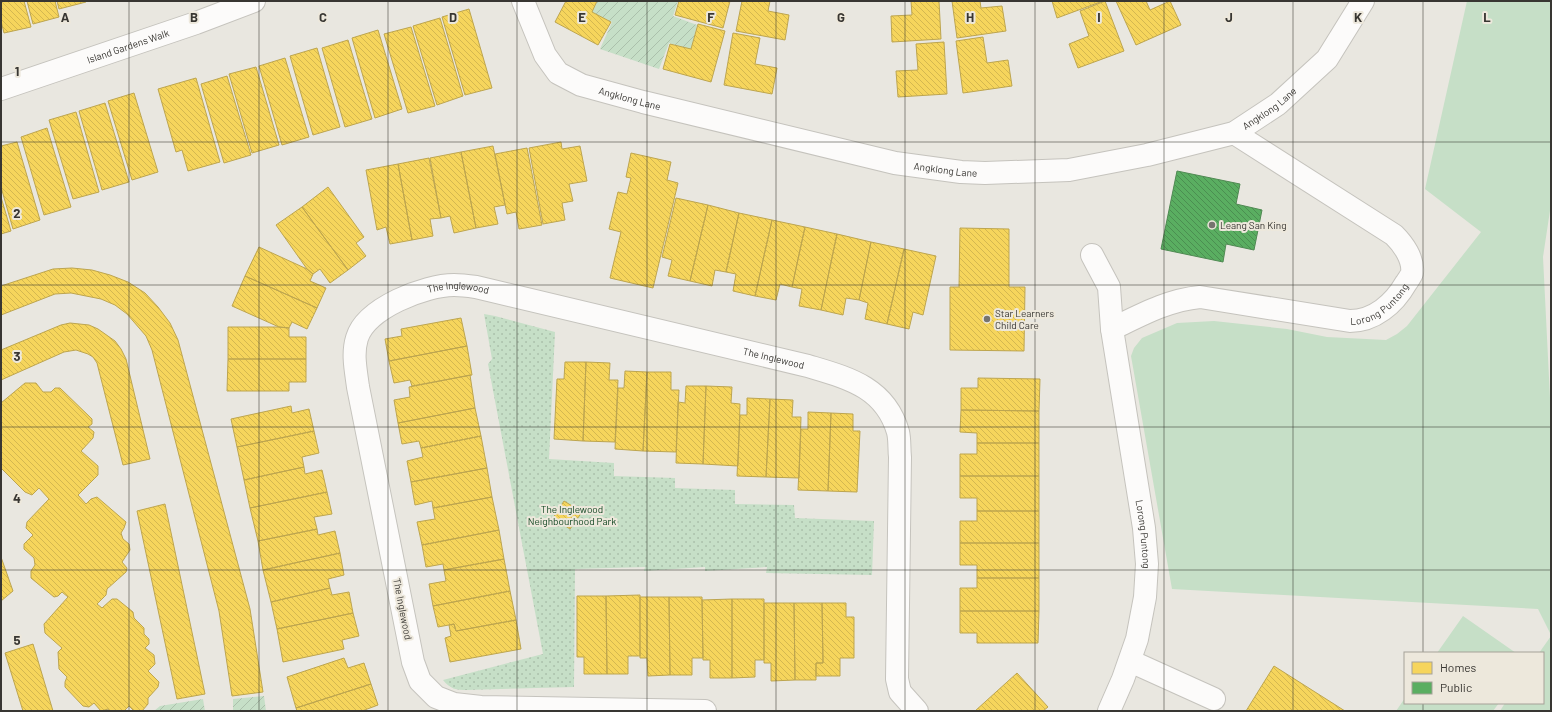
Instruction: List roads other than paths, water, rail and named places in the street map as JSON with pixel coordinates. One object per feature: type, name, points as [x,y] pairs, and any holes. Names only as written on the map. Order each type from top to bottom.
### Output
[{"type":"street","name":"Island Gardens Walk","points":[[1,89],[196,24],[254,1]]},
{"type":"street","name":"Angklong Lane","points":[[523,1],[545,55],[558,73],[581,85],[643,102],[895,163],[961,172],[985,173],[1069,170],[1147,154],[1234,133],[1278,104],[1327,60],[1363,1]]},
{"type":"street","name":"Lorong Puntong","points":[[1112,329],[1164,305],[1187,298],[1200,297],[1350,320],[1359,320],[1375,315],[1384,309],[1402,291],[1412,274],[1411,264],[1403,243],[1394,235],[1234,133]]},
{"type":"street","name":"Lorong Puntong","points":[[1092,255],[1109,287],[1112,329],[1144,528],[1147,564],[1144,597],[1137,639],[1123,679],[1108,711]]},
{"type":"street","name":"The Inglewood","points":[[705,711],[481,707],[454,704],[436,697],[420,681],[413,662],[358,387],[354,354],[357,338],[367,321],[392,304],[424,290],[454,285],[476,287],[808,366],[836,374],[861,385],[879,398],[892,414],[898,434],[900,457],[897,679],[900,692],[916,711]]},
{"type":"street","points":[[1130,661],[1214,699]]},
{"type":"place","name":"Leang San King","points":[[1212,225]]},
{"type":"place","name":"Star Learners Child Care","points":[[987,319]]},
{"type":"park label","name":"The Inglewood Neighbourhood Park","points":[[572,514]]}]
